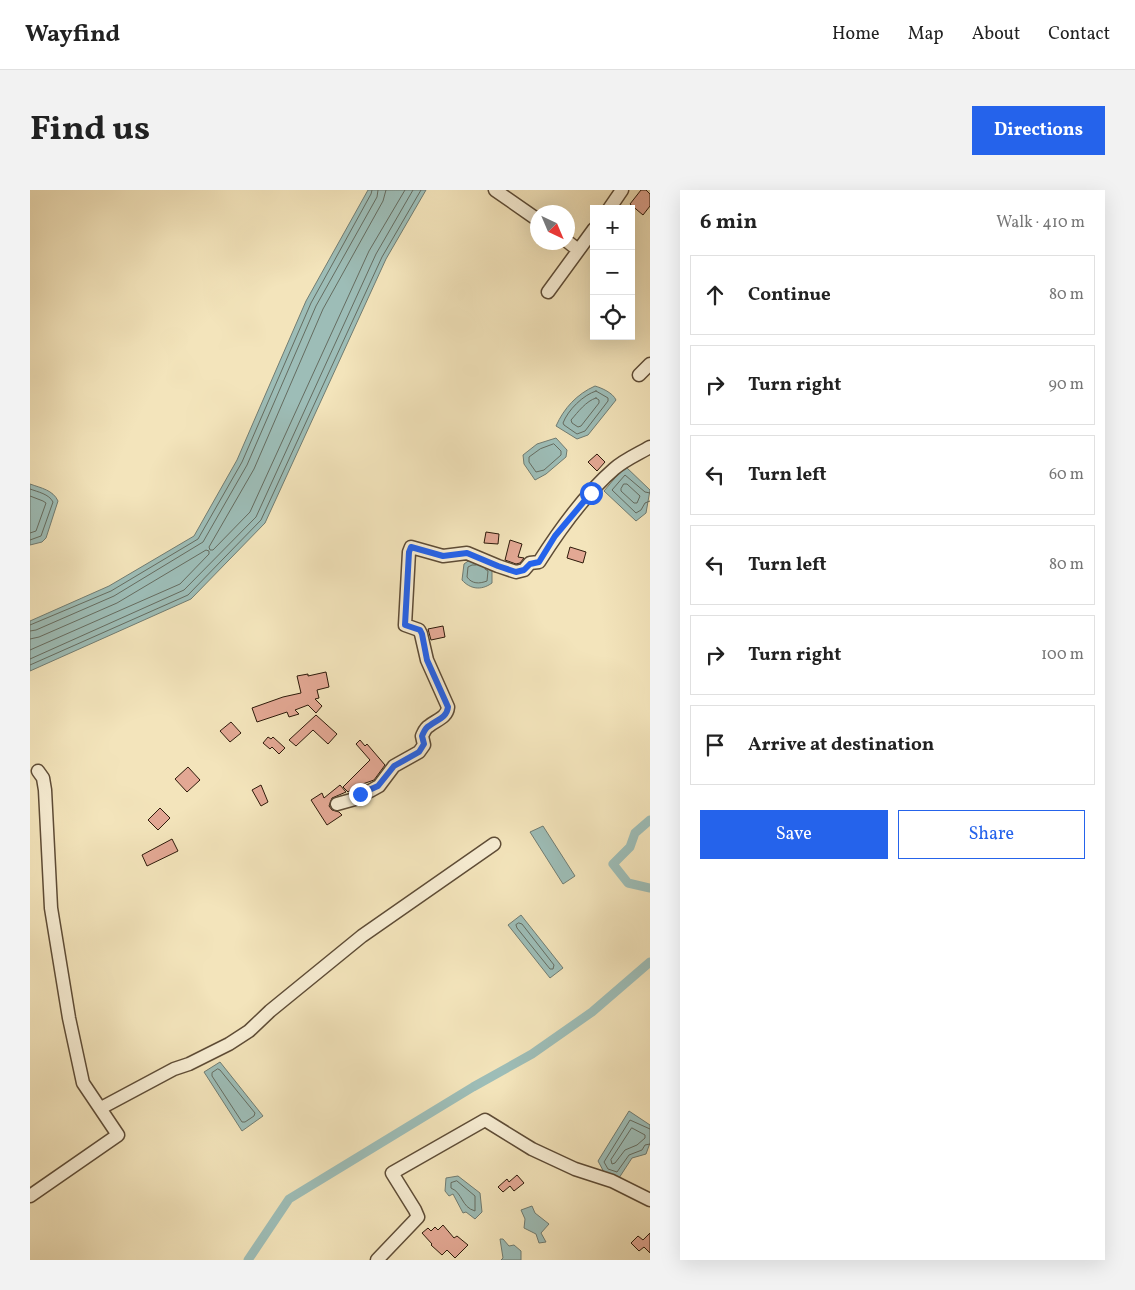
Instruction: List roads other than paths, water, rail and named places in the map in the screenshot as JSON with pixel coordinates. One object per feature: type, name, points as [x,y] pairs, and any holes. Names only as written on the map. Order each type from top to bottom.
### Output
[{"type":"street","points":[[495,190],[530,214]]},
{"type":"street","points":[[611,205],[622,190]]},
{"type":"street","points":[[548,292],[590,234]]},
{"type":"street","points":[[639,375],[650,364]]},
{"type":"street","points":[[337,804],[355,799],[360,794],[378,786],[394,766],[419,752],[424,744],[422,736],[426,727],[442,718],[448,711],[448,707],[427,660],[420,630],[405,625],[409,552],[411,547],[443,556],[467,553],[516,572],[524,570],[530,564],[539,562],[555,536],[615,468],[650,446]]},
{"type":"street","points":[[30,1196],[118,1135],[83,1083],[69,1018],[51,908],[45,790],[43,778],[38,771]]},
{"type":"street","points":[[100,1108],[174,1069],[189,1064],[229,1044],[249,1031],[270,1011],[362,936],[494,844]]},
{"type":"street","points":[[377,1260],[418,1217],[392,1173],[485,1120],[532,1149],[575,1169],[612,1181],[650,1200]]},
{"type":"water","points":[[368,190],[426,190],[386,259],[265,523],[191,599],[30,671],[30,621],[109,586],[194,536],[237,460],[306,301]]},
{"type":"water","points":[[595,386],[610,393],[616,400],[588,435],[577,439],[556,426],[572,402],[582,393]]},
{"type":"water","points":[[556,438],[567,450],[566,457],[546,474],[535,480],[524,464],[523,455],[537,444]]},
{"type":"water","points":[[625,466],[650,490],[646,513],[636,521],[604,491]]},
{"type":"water","points":[[30,484],[50,492],[58,501],[46,538],[42,542],[30,545]]},
{"type":"water","points":[[471,559],[492,567],[492,583],[488,586],[476,588],[462,580],[464,564]]},
{"type":"water","points":[[543,826],[575,876],[563,884],[530,832]]},
{"type":"water","points":[[521,915],[563,968],[550,978],[508,925]]},
{"type":"water","points":[[220,1062],[263,1116],[242,1131],[204,1072]]},
{"type":"water","points":[[629,1111],[650,1125],[650,1143],[646,1154],[632,1158],[619,1178],[605,1174],[598,1161]]},
{"type":"water","points":[[458,1176],[480,1193],[482,1212],[475,1219],[466,1212],[463,1213],[453,1194],[449,1196],[445,1191],[446,1178]]},
{"type":"water","points":[[532,1206],[535,1213],[549,1224],[541,1233],[546,1242],[539,1243],[536,1234],[524,1228],[525,1219],[521,1210]]},
{"type":"water","points":[[500,1239],[503,1239],[509,1246],[514,1245],[521,1251],[521,1260],[501,1260],[503,1258]]},
{"type":"waterway","points":[[650,820],[635,833],[630,847],[613,864],[628,883],[650,888]]},
{"type":"waterway","points":[[248,1260],[289,1199],[473,1087],[532,1054],[592,1012],[650,962]]}]
